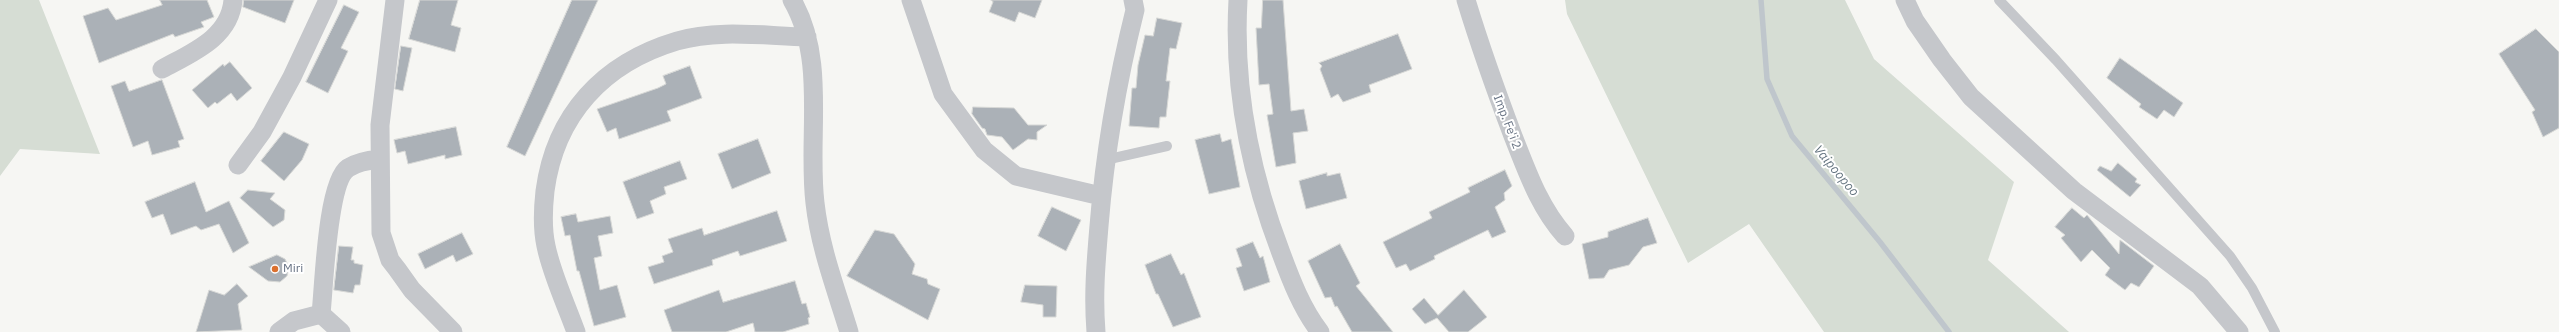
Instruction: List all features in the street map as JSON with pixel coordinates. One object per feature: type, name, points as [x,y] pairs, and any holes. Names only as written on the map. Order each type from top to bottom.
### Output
[{"type":"street","points":[[162,69],[213,40],[230,15],[233,0]]},
{"type":"street","points":[[238,165],[262,132],[328,0]]},
{"type":"street","points":[[395,0],[382,99],[380,159],[381,233],[390,260],[412,290],[453,332]]},
{"type":"street","points":[[792,0],[807,37],[811,62],[814,202],[824,256],[849,332]]},
{"type":"street","points":[[911,0],[943,94],[984,150],[1016,176],[1102,196]]},
{"type":"street","points":[[1096,332],[1093,295],[1105,160],[1117,85],[1135,10],[1133,0]]},
{"type":"street","points":[[1238,0],[1236,43],[1248,151],[1268,219],[1290,277],[1310,318],[1320,332]]},
{"type":"street","name":"Imp. Fe'i 2","points":[[1466,0],[1485,64],[1526,170],[1542,205],[1565,236]]},
{"type":"street","points":[[1905,0],[1915,21],[1942,60],[1971,97],[2074,191],[2200,286],[2239,332]]},
{"type":"street","points":[[576,332],[546,246],[543,208],[548,169],[557,141],[577,108],[602,80],[651,50],[676,42],[729,35],[807,37]]},
{"type":"street","points":[[322,314],[336,187],[348,168],[368,160],[380,159]]},
{"type":"street","points":[[279,332],[294,321],[322,314]]},
{"type":"street","points":[[322,314],[342,332]]},
{"type":"lane","points":[[1999,0],[2056,60],[2230,256],[2252,288],[2275,332]]},
{"type":"lane","points":[[1105,160],[1167,146]]},
{"type":"shaded area","points":[[0,0],[39,0],[100,154],[20,149],[0,176]]},
{"type":"shaded area","points":[[1565,0],[1845,0],[1874,59],[2014,182],[1988,260],[2069,332],[1824,332],[1749,224],[1688,263],[1567,14]]},
{"type":"building","points":[[160,0],[207,0],[214,17],[201,22],[204,27],[175,37],[173,34],[99,63],[83,16],[108,8],[116,20],[162,5]]},
{"type":"building","points":[[244,0],[294,0],[285,23],[243,7]]},
{"type":"building","points":[[420,0],[458,0],[451,25],[461,28],[455,52],[409,39]]},
{"type":"building","points":[[572,0],[598,0],[525,156],[507,147]]},
{"type":"building","points":[[991,0],[1042,0],[1035,18],[1019,12],[1015,22],[989,12],[993,2]]},
{"type":"building","points":[[1263,0],[1283,0],[1291,111],[1304,109],[1308,131],[1293,133],[1296,163],[1276,167],[1267,115],[1273,114],[1269,84],[1259,85],[1256,28],[1261,28]]},
{"type":"building","points":[[344,5],[359,12],[341,48],[348,51],[328,93],[306,82]]},
{"type":"building","points":[[1157,18],[1182,23],[1176,49],[1170,48],[1166,81],[1170,81],[1166,117],[1160,117],[1159,128],[1129,126],[1132,88],[1136,88],[1138,65],[1145,35],[1153,36]]},
{"type":"building","points":[[2536,29],[2559,52],[2559,128],[2543,137],[2532,112],[2535,110],[2499,54]]},
{"type":"building","points":[[1398,34],[1412,69],[1369,85],[1371,92],[1343,102],[1338,94],[1331,98],[1320,69],[1322,66],[1319,63]]},
{"type":"building","points":[[401,46],[412,48],[403,91],[395,89]]},
{"type":"building","points":[[2120,58],[2183,103],[2174,117],[2164,110],[2157,119],[2139,107],[2141,104],[2107,78]]},
{"type":"building","points":[[230,62],[252,88],[237,101],[231,93],[217,104],[215,102],[208,108],[192,90],[223,64],[224,66]]},
{"type":"building","points":[[690,66],[702,98],[667,111],[671,121],[619,139],[616,128],[607,132],[597,109],[658,88],[666,84],[663,76]]},
{"type":"building","points":[[162,80],[184,139],[178,141],[180,147],[152,155],[148,141],[133,147],[111,86],[125,81],[129,91]]},
{"type":"building","points":[[973,107],[1014,108],[1028,125],[1047,125],[1037,132],[1037,140],[1028,139],[1013,150],[1002,137],[987,135],[985,129],[982,128],[972,114]]},
{"type":"building","points":[[456,127],[462,155],[445,159],[445,155],[408,164],[405,151],[397,153],[394,140]]},
{"type":"building","points":[[284,132],[309,144],[302,160],[284,181],[261,161]]},
{"type":"building","points":[[1220,134],[1222,142],[1231,139],[1240,187],[1209,194],[1195,140]]},
{"type":"building","points":[[758,139],[771,173],[732,189],[718,154]]},
{"type":"building","points":[[680,161],[687,179],[664,187],[666,194],[650,201],[654,213],[637,219],[623,182]]},
{"type":"building","points":[[2118,163],[2137,179],[2135,182],[2141,185],[2130,197],[2097,170],[2100,166],[2111,171]]},
{"type":"building","points":[[1505,170],[1512,186],[1504,193],[1505,200],[1495,207],[1506,232],[1492,238],[1488,230],[1434,256],[1435,259],[1410,271],[1406,264],[1396,268],[1383,242],[1432,218],[1429,212],[1470,192],[1468,188]]},
{"type":"building","points":[[1327,173],[1327,176],[1340,173],[1347,198],[1306,209],[1299,181]]},
{"type":"building","points":[[195,182],[206,212],[229,201],[249,243],[233,253],[219,224],[201,230],[196,226],[171,235],[163,214],[152,218],[145,202]]},
{"type":"building","points":[[248,190],[275,193],[270,199],[285,210],[284,220],[273,227],[240,198]]},
{"type":"building","points":[[1052,207],[1081,220],[1066,251],[1038,236]]},
{"type":"building","points":[[2072,208],[2084,218],[2087,215],[2119,254],[2120,240],[2154,266],[2139,287],[2131,283],[2125,290],[2105,275],[2110,268],[2092,250],[2081,262],[2061,238],[2065,235],[2055,227]]},
{"type":"building","points":[[777,211],[787,241],[740,256],[738,251],[712,260],[713,265],[654,284],[648,267],[664,262],[662,256],[673,252],[668,239],[702,228],[704,235]]},
{"type":"building","points":[[576,214],[578,222],[610,216],[613,233],[598,236],[602,256],[594,258],[600,290],[617,285],[626,317],[594,326],[579,271],[577,271],[570,235],[565,236],[561,217]]},
{"type":"building","points":[[1648,218],[1657,243],[1643,247],[1629,265],[1609,270],[1604,278],[1589,279],[1582,244],[1608,237],[1608,232]]},
{"type":"building","points":[[875,230],[894,234],[915,264],[912,274],[927,279],[928,284],[940,289],[928,320],[847,276]]},
{"type":"building","points":[[462,233],[473,254],[456,262],[453,255],[425,269],[418,254]]},
{"type":"building","points":[[1253,242],[1260,258],[1263,256],[1270,282],[1244,291],[1236,268],[1242,266],[1236,249]]},
{"type":"building","points":[[1340,244],[1360,283],[1356,286],[1393,332],[1352,332],[1337,306],[1335,307],[1331,297],[1325,298],[1308,261]]},
{"type":"building","points":[[339,246],[353,247],[351,260],[354,260],[354,263],[363,265],[360,285],[355,285],[353,293],[334,290]]},
{"type":"building","points":[[1171,254],[1181,275],[1184,273],[1201,317],[1173,327],[1158,294],[1156,294],[1145,265]]},
{"type":"building","name":"Miri","points":[[277,255],[285,259],[289,267],[287,276],[280,282],[268,281],[249,267]]},
{"type":"building","points":[[795,281],[802,304],[806,303],[810,317],[808,318],[809,324],[783,332],[755,332],[753,323],[726,332],[672,332],[664,310],[719,290],[723,302]]},
{"type":"building","points":[[237,284],[248,296],[238,304],[242,330],[196,332],[209,290],[224,295]]},
{"type":"building","points":[[1025,285],[1057,286],[1056,317],[1043,317],[1043,305],[1021,302]]},
{"type":"building","points":[[1464,290],[1487,317],[1468,332],[1449,332],[1437,318],[1425,324],[1412,309],[1424,298],[1438,315]]},
{"type":"waterway","name":"Vaipoopoo","points":[[1761,0],[1767,79],[1792,136],[1880,242],[1949,332]]},
{"type":"place","name":"Miri","points":[[275,269]]}]
